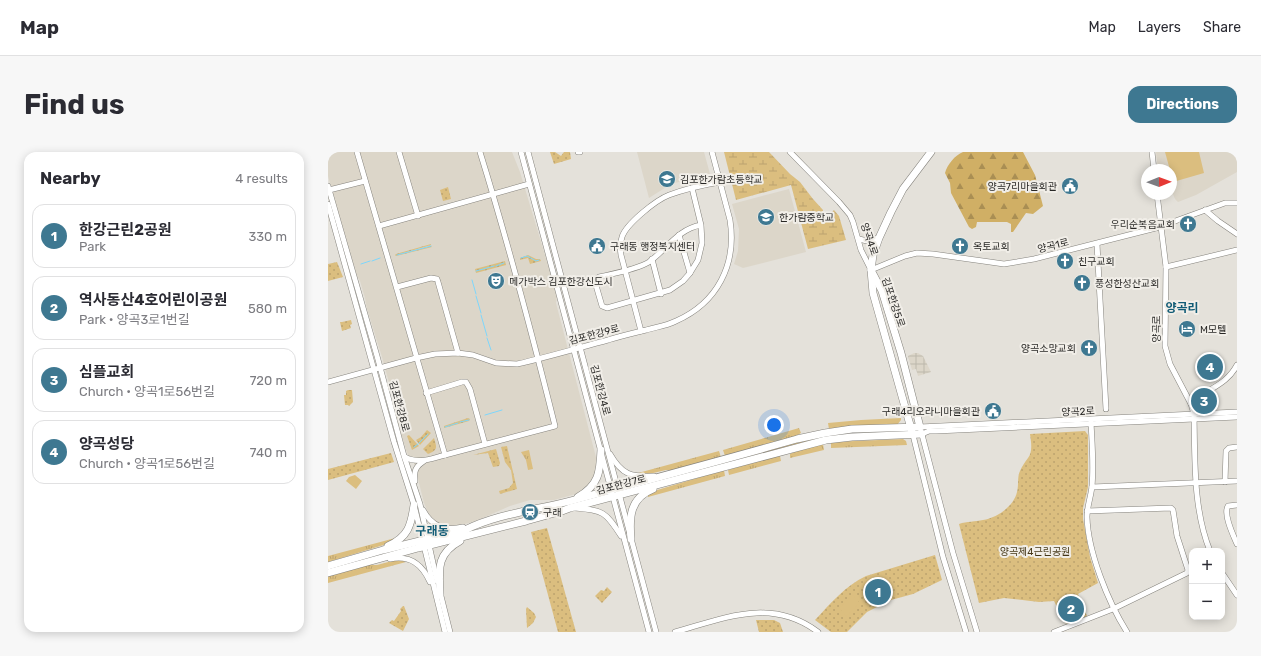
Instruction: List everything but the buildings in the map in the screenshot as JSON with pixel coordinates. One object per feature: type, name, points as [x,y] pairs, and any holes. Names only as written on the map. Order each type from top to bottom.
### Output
[{"type":"main road","name":"양곡4로","points":[[871,270],[875,248],[893,206],[903,189],[931,152]]},
{"type":"main road","name":"김포한강5로","points":[[871,270],[873,293],[912,431]]},
{"type":"main road","name":"김포한강5로","points":[[871,270],[882,291],[901,354],[921,431]]},
{"type":"main road","points":[[898,428],[905,424],[908,414]]},
{"type":"main road","name":"김포한강7로","points":[[615,493],[667,475],[797,439],[825,433],[852,429],[898,428],[912,431]]},
{"type":"main road","name":"김포한강7로","points":[[328,573],[371,562],[465,530],[478,524],[508,515],[570,504],[680,479],[826,440],[921,431]]},
{"type":"main road","points":[[570,504],[594,484],[599,472],[604,448]]},
{"type":"main road","points":[[627,540],[630,514],[638,499],[647,492],[680,479]]},
{"type":"main road","name":"김포한강7로","points":[[328,566],[357,557],[475,534],[562,511],[570,504]]},
{"type":"main road","points":[[357,557],[400,540],[412,521],[417,505]]},
{"type":"main road","points":[[438,595],[440,564],[444,554],[452,546],[475,534]]},
{"type":"street","points":[[357,152],[445,455]]},
{"type":"street","points":[[399,152],[418,216]]},
{"type":"street","points":[[404,456],[410,460],[425,460],[555,426],[538,359],[480,152]]},
{"type":"street","name":"김포한강4로","points":[[521,152],[574,349],[604,448]]},
{"type":"street","name":"김포한강4로","points":[[528,152],[580,347],[649,632]]},
{"type":"street","name":"김포한강9로","points":[[328,382],[436,354],[458,353],[473,355],[496,363],[517,364],[668,325],[694,312],[710,297],[722,278],[732,245],[732,231],[712,152]]},
{"type":"street","name":"양곡4로","points":[[790,152],[850,215],[859,239],[861,250],[871,270]]},
{"type":"street","points":[[1152,152],[1153,164]]},
{"type":"street","points":[[329,188],[365,181]]},
{"type":"street","points":[[641,331],[620,249],[622,237],[626,229],[660,199],[676,192],[720,182]]},
{"type":"street","points":[[379,226],[529,184]]},
{"type":"street","name":"김포한강8로","points":[[329,188],[381,368],[404,456],[417,494],[417,505]]},
{"type":"street","points":[[692,188],[701,225],[702,235],[701,250],[696,266],[690,274],[677,286],[661,294],[607,308],[602,306],[595,282],[596,279],[642,265],[652,259],[689,228],[701,225]]},
{"type":"street","name":"양곡로","points":[[1158,200],[1166,267],[1164,346],[1170,364],[1191,404],[1194,417],[1196,483],[1200,519],[1209,548]]},
{"type":"street","name":"양곡1로","points":[[871,270],[905,256],[917,253],[990,262],[1010,263],[1034,259],[1161,227],[1228,202],[1237,202]]},
{"type":"street","name":"김포한강8로","points":[[328,204],[394,442],[417,505],[438,595],[444,632]]},
{"type":"street","points":[[1205,210],[1237,234]]},
{"type":"street","points":[[679,235],[690,274]]},
{"type":"street","points":[[859,239],[867,241],[879,238]]},
{"type":"street","points":[[1097,244],[1106,409]]},
{"type":"street","points":[[1166,267],[1237,250]]},
{"type":"street","points":[[652,259],[661,294]]},
{"type":"street","points":[[397,287],[431,278],[437,280],[458,353]]},
{"type":"street","points":[[1191,404],[1201,395],[1228,379],[1237,365]]},
{"type":"street","points":[[426,393],[466,382],[470,390],[485,444]]},
{"type":"street","name":"양곡2로","points":[[1194,417],[1237,412]]},
{"type":"street","name":"양곡2로","points":[[921,431],[1091,421],[1237,417]]},
{"type":"street","points":[[1091,421],[1092,487],[1088,511],[1088,529],[1092,546],[1113,609],[1127,632]]},
{"type":"street","name":"김포한강5로","points":[[912,431],[943,557],[966,632]]},
{"type":"street","name":"김포한강5로","points":[[921,431],[953,553],[977,632]]},
{"type":"street","points":[[1225,482],[1226,452],[1229,448],[1237,447]]},
{"type":"street","points":[[604,448],[621,469],[628,474],[640,477],[667,475]]},
{"type":"street","points":[[417,494],[414,472],[419,464],[425,460]]},
{"type":"street","points":[[1092,487],[1237,481]]},
{"type":"street","points":[[570,504],[601,512],[610,519],[627,540]]},
{"type":"street","points":[[417,505],[437,526],[445,528],[460,528],[478,524]]},
{"type":"street","points":[[1237,505],[1228,506],[1226,510],[1237,544]]},
{"type":"street","points":[[1054,632],[1113,609],[1187,573],[1188,570],[1188,566],[1177,536],[1173,510],[1171,508],[1088,511]]},
{"type":"street","name":"김포한강4로","points":[[627,540],[656,632]]},
{"type":"street","points":[[371,562],[394,558],[410,560],[422,568],[427,574],[438,595]]},
{"type":"street","points":[[1225,577],[1237,595]]},
{"type":"street","name":"김포한강8로","points":[[438,595],[450,632]]},
{"type":"street","points":[[675,632],[739,615],[765,612],[794,618],[818,632]]},
{"type":"shaded area","points":[[328,152],[512,152],[520,172],[557,295],[556,303],[598,465],[589,487],[576,494],[554,500],[530,500],[510,506],[476,521],[457,526],[444,525],[434,521],[429,515],[424,503],[413,459],[409,457],[406,450],[393,407],[393,397],[382,357],[328,176]]},
{"type":"shaded area","name":"김포한가람초등학교","points":[[637,152],[704,152],[710,174],[671,184],[649,198]]},
{"type":"shaded area","points":[[1156,152],[1237,152],[1237,172],[1196,195],[1178,202],[1176,200],[1177,164],[1157,164]]},
{"type":"shaded area","name":"한가람중학교","points":[[789,189],[806,252],[743,268],[734,264],[738,251],[739,229],[732,204]]},
{"type":"shaded area","points":[[918,353],[923,356],[931,372],[918,376],[916,369],[912,370],[908,356]]},
{"type":"green space","points":[[550,152],[555,152],[561,156],[564,152],[570,152],[571,159],[554,164]]},
{"type":"green space","points":[[724,152],[769,152],[790,174],[800,182],[823,210],[823,214],[829,215],[834,210],[839,216],[846,240],[808,249],[791,185],[736,200]]},
{"type":"green space","points":[[963,152],[1023,152],[1035,175],[1043,206],[1033,214],[1026,213],[1013,232],[1011,232],[1011,224],[1007,222],[977,222],[976,227],[972,229],[969,227],[951,193],[950,183],[945,173],[957,155]]},
{"type":"green space","points":[[1165,152],[1199,152],[1204,173],[1177,181],[1177,164],[1168,164]]},
{"type":"green space","points":[[448,187],[451,199],[443,201],[440,190]]},
{"type":"green space","points":[[431,244],[397,255],[432,247],[396,256],[395,255],[396,254]]},
{"type":"green space","points":[[528,255],[536,259],[540,259],[541,261],[530,264],[528,258],[520,260],[520,258]]},
{"type":"green space","points":[[505,261],[506,265],[476,273],[475,269]]},
{"type":"green space","points":[[337,262],[343,277],[328,281],[328,264]]},
{"type":"green space","points":[[351,320],[351,328],[342,331],[340,322]]},
{"type":"green space","points":[[352,390],[353,402],[349,406],[345,405],[344,395],[346,395],[346,391]]},
{"type":"green space","points":[[468,418],[470,419],[469,421],[444,428],[444,426]]},
{"type":"green space","points":[[901,418],[897,425],[829,429],[828,423],[861,420]]},
{"type":"green space","points":[[799,428],[801,433],[796,436],[725,456],[723,450]]},
{"type":"green space","points":[[427,430],[431,433],[420,445],[416,440]]},
{"type":"green space","name":"양곡제4근린공원","points":[[1085,431],[1088,435],[1088,487],[1083,508],[1083,519],[1090,557],[1098,583],[1078,594],[1087,616],[1069,624],[1065,623],[1054,601],[1039,602],[1004,598],[979,603],[959,524],[994,517],[1009,506],[1017,492],[1019,473],[1031,452],[1030,434]]},
{"type":"green space","points":[[409,435],[419,446],[412,450],[407,436]]},
{"type":"green space","points":[[823,437],[736,462],[664,479],[793,443]]},
{"type":"green space","points":[[434,438],[436,448],[428,454],[423,449]]},
{"type":"green space","points":[[903,439],[906,441],[907,445],[831,448],[831,442]]},
{"type":"green space","points":[[823,444],[824,450],[790,458],[790,454],[800,449]]},
{"type":"green space","points":[[507,446],[517,489],[500,494],[499,491],[509,488],[513,483],[511,470],[505,462],[501,447]]},
{"type":"green space","points":[[496,449],[500,463],[499,466],[493,467],[488,453],[473,455]]},
{"type":"green space","points":[[529,450],[533,469],[528,470],[526,460],[521,452]]},
{"type":"green space","points":[[719,451],[721,457],[672,470],[649,474],[638,474],[638,473]]},
{"type":"green space","points":[[391,453],[394,462],[328,480],[328,469]]},
{"type":"green space","points":[[780,456],[781,461],[729,475],[728,470]]},
{"type":"green space","points":[[724,470],[725,476],[648,497],[648,494],[654,491]]},
{"type":"green space","points":[[355,475],[362,481],[356,489],[346,481],[349,477]]},
{"type":"green space","points":[[547,528],[576,632],[558,632],[531,532]]},
{"type":"green space","points":[[399,537],[390,543],[328,562],[328,556]]},
{"type":"green space","points":[[935,555],[942,580],[913,594],[891,600],[867,612],[847,632],[831,632],[815,620],[839,595],[858,580],[866,576]]},
{"type":"green space","points":[[400,560],[406,562],[328,583],[328,576],[368,565],[377,565]]},
{"type":"green space","points":[[607,587],[612,592],[602,603],[595,596],[601,590],[604,591]]},
{"type":"green space","points":[[853,595],[860,603],[846,616],[839,608]]},
{"type":"green space","points":[[403,606],[409,619],[403,631],[389,623],[392,620],[394,621]]},
{"type":"green space","points":[[527,607],[536,617],[533,623],[527,628],[526,609]]},
{"type":"green space","points":[[756,620],[774,620],[780,623],[783,632],[759,632]]},
{"type":"waterway","points":[[397,255],[431,246]]},
{"type":"waterway","points":[[521,258],[527,256],[536,261],[539,260]]},
{"type":"waterway","points":[[372,261],[380,258]]},
{"type":"waterway","points":[[361,264],[370,261]]},
{"type":"waterway","points":[[496,266],[504,263]]},
{"type":"waterway","points":[[476,271],[494,266]]},
{"type":"waterway","points":[[472,280],[476,294]]},
{"type":"waterway","points":[[476,296],[481,313]]},
{"type":"waterway","points":[[481,315],[487,336]]},
{"type":"waterway","points":[[487,338],[491,350]]},
{"type":"waterway","points":[[485,415],[502,410]]},
{"type":"waterway","points":[[460,422],[469,420]]},
{"type":"waterway","points":[[445,427],[458,423]]},
{"type":"waterway","points":[[419,443],[428,434]]},
{"type":"waterway","points":[[414,447],[418,444]]},
{"type":"place","name":"김포한가람초등학교","points":[[667,179]]},
{"type":"place","name":"양곡7리마을회관","points":[[1070,186]]},
{"type":"place","name":"한가람중학교","points":[[766,217]]},
{"type":"place","name":"우리순복음교회","points":[[1188,224]]},
{"type":"place","name":"구래동 행정복지센터","points":[[597,246]]},
{"type":"place","name":"옥토교회","points":[[960,246]]},
{"type":"place","name":"친구교회","points":[[1065,261]]},
{"type":"place","name":"메가박스 김포한강신도시","points":[[496,281]]},
{"type":"place","name":"풍성한성산교회","points":[[1082,283]]},
{"type":"place","name":"M모텔","points":[[1187,329]]},
{"type":"place","name":"양곡소망교회","points":[[1089,348]]},
{"type":"place","name":"양곡성당","points":[[1210,367]]},
{"type":"place","name":"심플교회","points":[[1204,401]]},
{"type":"place","name":"구래4리오라니마을회관","points":[[993,411]]},
{"type":"place","name":"구래","points":[[530,512]]},
{"type":"place","name":"한강근린2공원","points":[[878,592]]},
{"type":"place","name":"역사동산4호어린이공원","points":[[1071,609]]},
{"type":"district","name":"양곡리","points":[[1182,308]]},
{"type":"district","name":"구래동","points":[[432,531]]}]
